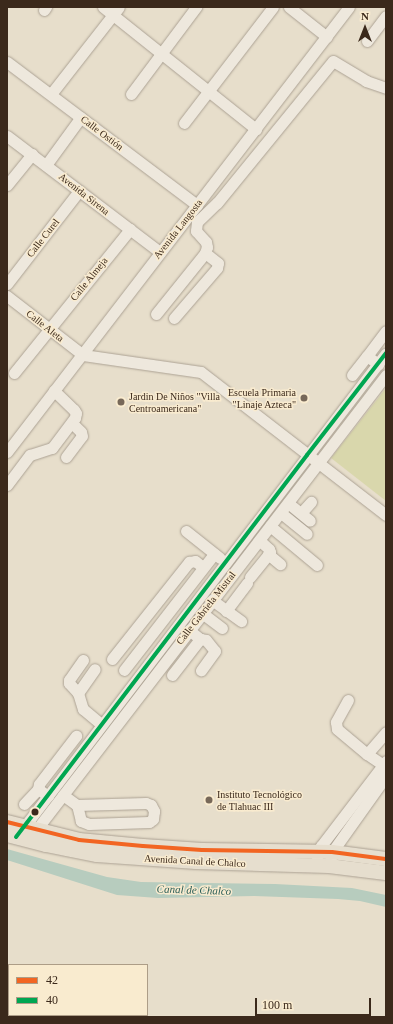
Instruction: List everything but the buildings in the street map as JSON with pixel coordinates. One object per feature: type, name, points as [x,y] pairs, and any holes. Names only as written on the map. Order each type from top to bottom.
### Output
[{"type":"main road","name":"Avenida Canal de Chalco","points":[[7,822],[22,834],[321,861],[386,873]]},
{"type":"main road","name":"Avenida Canal de Chalco","points":[[321,861],[332,852],[386,860]]},
{"type":"street","points":[[103,7],[116,11],[161,53],[256,129]]},
{"type":"street","points":[[131,94],[196,7]]},
{"type":"street","points":[[184,123],[273,7]]},
{"type":"street","points":[[289,7],[327,37]]},
{"type":"street","name":"Avenida Langosta","points":[[7,452],[349,7]]},
{"type":"street","points":[[51,94],[116,11]]},
{"type":"street","points":[[367,41],[386,16]]},
{"type":"street","points":[[156,314],[205,253],[207,247],[206,242],[196,231],[197,222],[217,203],[333,61],[366,81],[386,88]]},
{"type":"street","name":"Calle Ostión","points":[[7,62],[197,205]]},
{"type":"street","points":[[46,165],[81,117]]},
{"type":"street","name":"Avenida Sirena","points":[[7,136],[160,252]]},
{"type":"street","points":[[7,185],[32,154]]},
{"type":"street","name":"Calle Curel","points":[[7,284],[80,191]]},
{"type":"street","name":"Calle Almeja","points":[[14,373],[130,229]]},
{"type":"street","points":[[174,318],[218,265],[205,253]]},
{"type":"street","points":[[181,283],[196,293]]},
{"type":"street","name":"Calle Aleta","points":[[7,296],[83,355]]},
{"type":"street","points":[[352,375],[386,331]]},
{"type":"street","name":"Calle Gabriela Mistral","points":[[22,834],[101,724],[386,353]]},
{"type":"street","points":[[83,355],[201,372],[386,515]]},
{"type":"street","points":[[367,356],[378,364]]},
{"type":"street","name":"Calle Gabriela Mistral","points":[[22,834],[63,795],[386,375]]},
{"type":"street","points":[[7,485],[30,455],[52,448],[72,422],[76,413],[54,391]]},
{"type":"street","points":[[66,457],[82,436],[81,432],[72,422]]},
{"type":"street","points":[[301,513],[311,502]]},
{"type":"street","points":[[288,503],[310,521]]},
{"type":"street","points":[[281,513],[308,534]]},
{"type":"street","points":[[270,526],[317,565]]},
{"type":"street","points":[[186,531],[226,562]]},
{"type":"street","points":[[226,611],[268,554],[269,549],[259,540]]},
{"type":"street","points":[[124,670],[178,598],[214,554]]},
{"type":"street","points":[[268,554],[280,564]]},
{"type":"street","points":[[112,659],[189,562],[195,561],[203,567]]},
{"type":"street","points":[[167,589],[191,608]]},
{"type":"street","points":[[212,600],[241,621]]},
{"type":"street","points":[[202,613],[222,628]]},
{"type":"street","points":[[189,630],[200,639],[206,640],[215,651],[201,670]]},
{"type":"street","points":[[129,638],[140,650],[161,667]]},
{"type":"street","points":[[172,675],[200,639]]},
{"type":"street","points":[[83,660],[69,680],[69,684],[78,693],[83,709],[101,724]]},
{"type":"street","points":[[78,693],[95,669]]},
{"type":"street","points":[[321,861],[385,764],[367,754],[336,729],[336,722],[348,700]]},
{"type":"street","points":[[367,754],[386,732]]},
{"type":"street","points":[[24,804],[38,789],[39,784],[76,736]]},
{"type":"street","points":[[332,852],[386,776]]},
{"type":"street","points":[[38,789],[48,796]]},
{"type":"street","points":[[63,795],[77,805],[146,802],[151,805],[154,811],[153,819],[149,822],[89,824],[81,821],[77,805]]},
{"type":"shaded area","points":[[386,388],[386,501],[331,458]]},
{"type":"water","name":"Canal de Chalco","points":[[7,849],[107,877],[141,882],[275,884],[352,888],[386,895],[386,907],[360,901],[338,899],[254,896],[158,898],[117,895],[7,860]]},
{"type":"transit line","name":"40","points":[[16,837],[386,353]]},
{"type":"transit line","name":"42","points":[[7,822],[79,840],[202,850],[332,852],[386,859]]},
{"type":"place","name":"Escuela Primaria \"Linaje Azteca\"","points":[[304,398]]},
{"type":"place","name":"Jardin De Niños \"Villa Centroamericana\"","points":[[121,402]]},
{"type":"place","name":"Instituto Tecnológico de Tlahuac III","points":[[209,800]]}]
